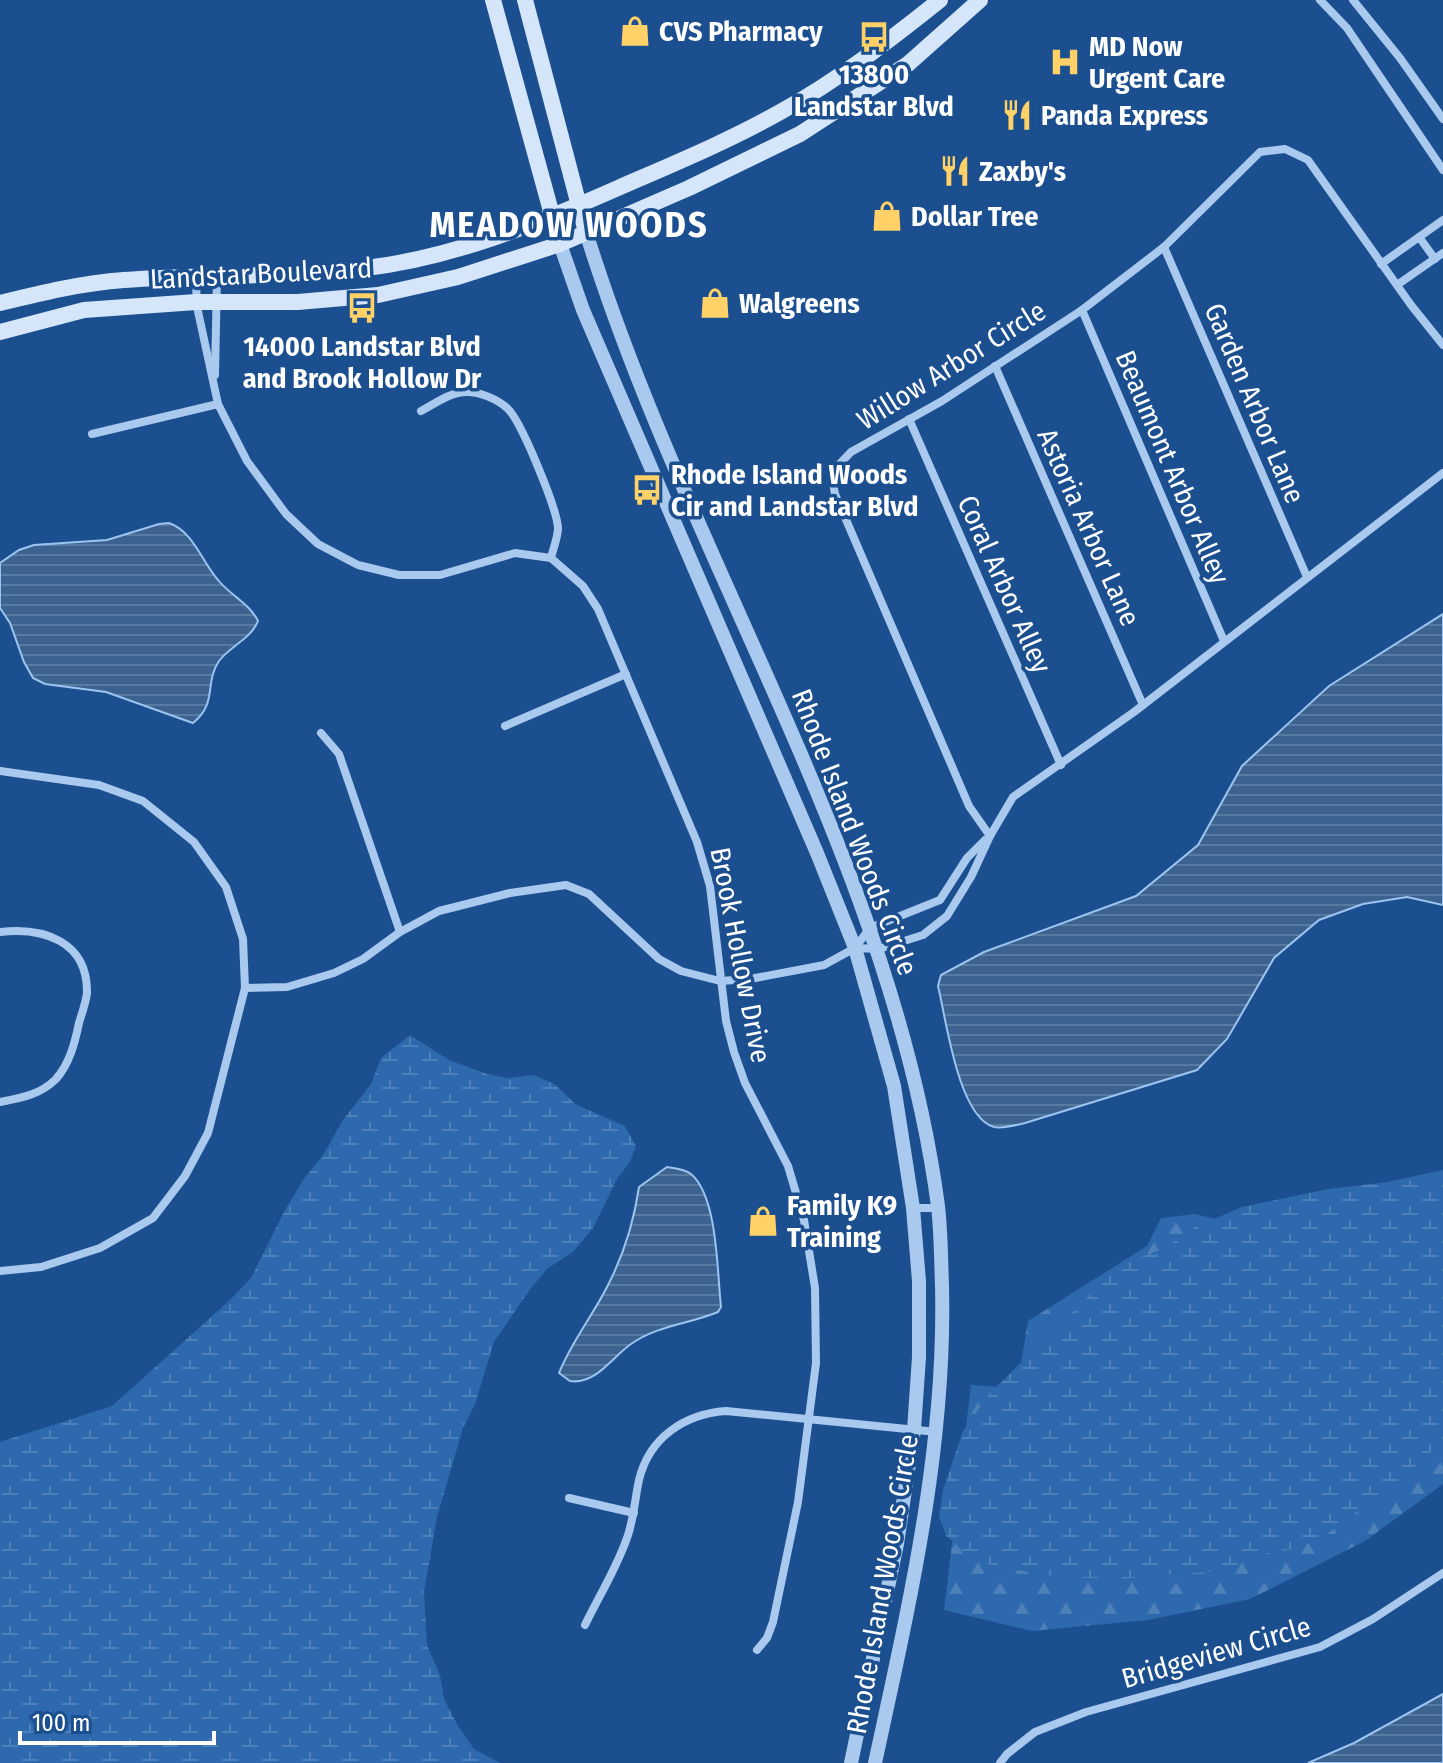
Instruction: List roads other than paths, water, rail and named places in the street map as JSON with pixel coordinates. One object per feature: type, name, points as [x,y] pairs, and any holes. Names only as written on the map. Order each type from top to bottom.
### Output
[{"type":"main road","points":[[493,0],[560,244]]},
{"type":"main road","points":[[525,0],[586,232]]},
{"type":"main road","name":"Landstar Boulevard","points":[[0,303],[62,288],[123,280],[285,275],[369,268],[461,248],[580,205],[704,151],[783,111],[891,40],[940,0]]},
{"type":"main road","name":"Landstar Boulevard","points":[[0,332],[84,310],[196,302],[298,302],[378,295],[458,277],[560,244],[689,188],[800,134],[908,64],[980,0]]},
{"type":"street","points":[[1320,0],[1347,28],[1443,170]]},
{"type":"street","points":[[1353,0],[1400,58],[1443,119]]},
{"type":"street","name":"Willow Arbor Circle","points":[[990,836],[969,806],[835,494],[831,473],[851,452],[1082,310],[1164,247],[1260,152],[1285,149],[1308,160],[1397,285]]},
{"type":"street","points":[[1381,264],[1443,220]]},
{"type":"street","name":"Rhode Island Woods Circle","points":[[586,232],[609,305],[879,949],[915,1079],[938,1208],[943,1324],[937,1432],[921,1547],[875,1763]]},
{"type":"street","points":[[1419,237],[1435,259]]},
{"type":"street","name":"Rhode Island Woods Circle","points":[[560,244],[583,310],[855,948],[894,1086],[913,1208],[919,1281],[919,1357],[914,1430],[897,1544],[851,1763]]},
{"type":"street","name":"Garden Arbor Lane","points":[[1164,247],[1307,577]]},
{"type":"street","points":[[1443,253],[1397,285],[1443,345]]},
{"type":"street","points":[[197,277],[196,302],[218,404],[247,461],[286,514],[318,544],[358,565],[399,575],[440,575],[515,553],[551,558],[558,527],[552,503],[520,427],[508,409],[488,396],[469,392],[451,394],[421,411]]},
{"type":"street","points":[[217,277],[215,375],[218,404]]},
{"type":"street","name":"Beaumont Arbor Alley","points":[[1082,310],[1224,641]]},
{"type":"street","name":"Astoria Arbor Lane","points":[[995,366],[1143,705]]},
{"type":"street","points":[[92,434],[218,404]]},
{"type":"street","name":"Coral Arbor Alley","points":[[909,419],[1061,765]]},
{"type":"street","points":[[855,948],[879,949],[923,935],[947,916],[1013,797],[1143,705],[1443,473]]},
{"type":"street","name":"Brook Hollow Drive","points":[[551,558],[583,586],[598,609],[697,842],[710,886],[726,1021],[745,1083],[788,1166],[804,1220],[815,1288],[816,1363],[810,1419],[798,1502],[773,1622],[767,1638],[757,1650]]},
{"type":"street","points":[[505,726],[626,674]]},
{"type":"street","points":[[321,733],[339,754],[400,932]]},
{"type":"street","points":[[0,771],[99,785],[143,801],[194,842],[226,887],[243,939],[245,988],[208,1133],[185,1176],[153,1218],[100,1248],[41,1267],[0,1271]]},
{"type":"street","points":[[245,988],[287,987],[334,973],[363,959],[400,932],[439,911],[510,893],[566,885],[589,894],[659,959],[681,971],[720,981],[750,979],[824,965],[855,948],[870,928],[940,900],[967,858],[990,836]]},
{"type":"street","points":[[0,932],[47,934],[70,946],[83,969],[87,993],[72,1053],[56,1078],[33,1095],[0,1102]]},
{"type":"street","points":[[913,1208],[938,1208]]},
{"type":"street","points":[[585,1625],[624,1546],[645,1462],[665,1435],[683,1422],[726,1411],[937,1432]]},
{"type":"street","points":[[569,1498],[634,1513]]},
{"type":"street","name":"Bridgeview Circle","points":[[1000,1763],[1035,1732],[1086,1712],[1320,1647],[1373,1619],[1443,1573]]},
{"type":"place","name":"CVS Pharmacy","points":[[635,31]]},
{"type":"place","name":"13800 Landstar Blvd","points":[[874,37]]},
{"type":"place","name":"MD Now Urgent Care","points":[[1065,62]]},
{"type":"place","name":"Panda Express","points":[[1017,115]]},
{"type":"place","name":"Zaxby's","points":[[955,171]]},
{"type":"place","name":"Dollar Tree","points":[[887,216]]},
{"type":"place","name":"Walgreens","points":[[715,303]]},
{"type":"place","name":"14000 Landstar Blvd and Brook Hollow Dr","points":[[362,308]]},
{"type":"place","name":"Rhode Island Woods Cir and Landstar Blvd","points":[[647,490]]},
{"type":"place","name":"Family K9 Training","points":[[763,1221]]},
{"type":"district","name":"MEADOW WOODS","points":[[569,224]]}]
